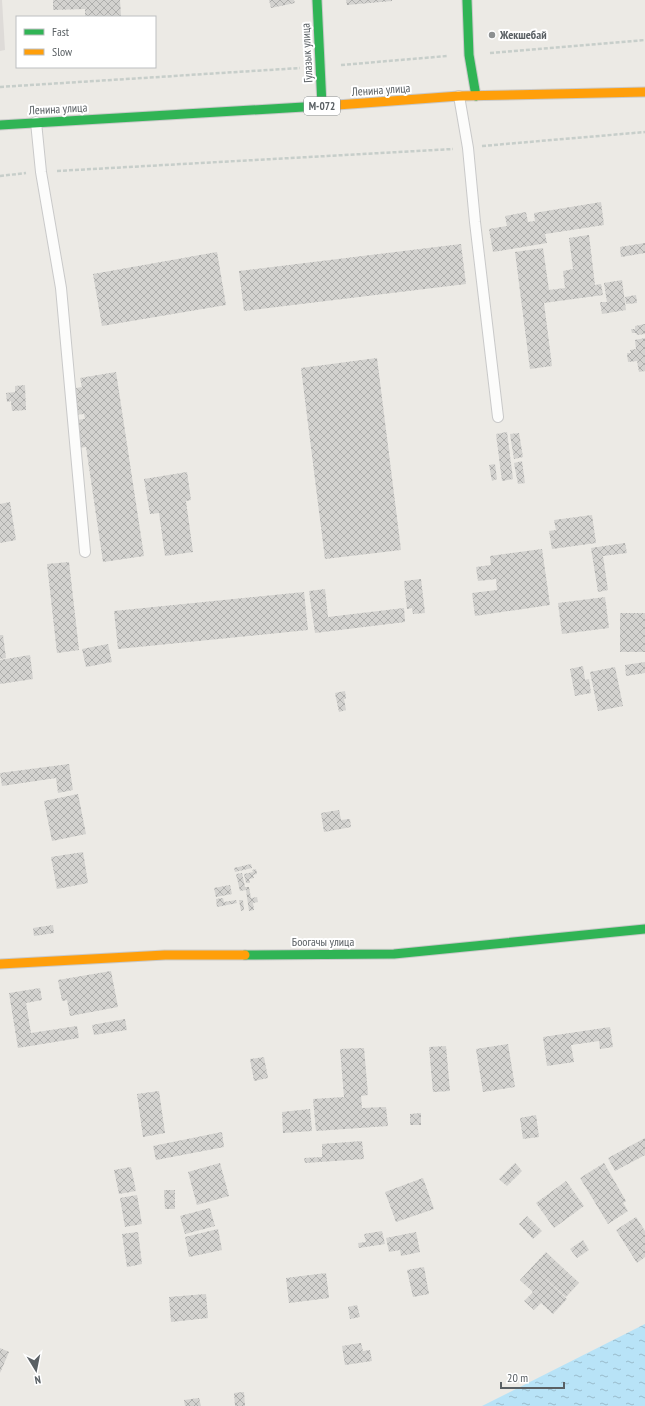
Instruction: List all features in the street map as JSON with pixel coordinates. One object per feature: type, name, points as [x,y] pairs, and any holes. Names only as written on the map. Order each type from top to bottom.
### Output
[{"type":"street","name":"Гулазык улица","points":[[317,0],[322,106]]},
{"type":"street","points":[[467,0],[469,54],[476,96]]},
{"type":"street","name":"Ленина улица","points":[[0,125],[322,106],[459,96],[645,92]]},
{"type":"street","name":"Боогачы улица","points":[[0,964],[165,955],[394,954],[645,929]]},
{"type":"lane","points":[[459,96],[468,148],[475,222],[498,417]]},
{"type":"lane","points":[[36,122],[41,172],[61,288],[85,552]]},
{"type":"path","points":[[0,176],[41,172],[468,148],[645,132]]},
{"type":"shaded area","points":[[0,0],[2,0],[5,50],[0,51]]},
{"type":"water","points":[[645,1324],[645,1406],[482,1406]]},
{"type":"building","points":[[53,0],[120,0],[121,16],[85,16],[85,9],[53,10]]},
{"type":"building","points":[[269,0],[294,0],[295,3],[271,8]]},
{"type":"building","points":[[346,0],[392,0],[392,1],[347,5]]},
{"type":"building","points":[[601,202],[604,225],[545,234],[547,243],[493,252],[489,229],[507,226],[505,216],[526,212],[528,222],[535,221],[534,213]]},
{"type":"building","points":[[589,235],[595,285],[601,284],[603,295],[544,303],[552,366],[530,369],[515,252],[543,248],[549,290],[565,288],[563,271],[573,269],[569,238]]},
{"type":"building","points":[[645,243],[645,253],[621,257],[620,247]]},
{"type":"building","points":[[461,244],[466,284],[244,311],[239,271]]},
{"type":"building","points":[[217,252],[226,305],[102,326],[93,274]]},
{"type":"building","points":[[622,280],[626,310],[602,314],[600,302],[607,302],[604,283]]},
{"type":"building","points":[[636,295],[637,303],[626,304],[625,297]]},
{"type":"building","points":[[645,324],[645,334],[637,335],[636,333],[632,333],[631,329],[635,329],[635,326]]},
{"type":"building","points":[[645,338],[645,371],[639,372],[637,361],[628,362],[627,353],[631,353],[630,350],[636,349],[635,340]]},
{"type":"building","points":[[377,358],[401,550],[325,559],[301,368]]},
{"type":"building","points":[[116,372],[144,556],[103,562],[86,447],[80,448],[75,420],[85,419],[84,414],[74,415],[70,389],[82,387],[80,378]]},
{"type":"building","points":[[25,385],[26,410],[12,411],[11,401],[7,402],[6,393],[15,392],[15,386]]},
{"type":"building","points":[[507,432],[513,479],[502,481],[496,434]]},
{"type":"building","points":[[519,433],[523,457],[514,459],[510,434]]},
{"type":"building","points":[[522,461],[525,483],[518,484],[514,463]]},
{"type":"building","points":[[495,464],[497,479],[492,481],[489,465]]},
{"type":"building","points":[[187,472],[191,500],[186,501],[193,552],[165,556],[159,513],[150,514],[144,479]]},
{"type":"building","points":[[10,502],[16,540],[0,543],[0,504]]},
{"type":"building","points":[[592,515],[596,543],[552,549],[549,531],[556,530],[554,520]]},
{"type":"building","points":[[625,543],[627,553],[603,556],[608,590],[598,592],[591,548]]},
{"type":"building","points":[[542,549],[550,605],[475,616],[472,593],[497,590],[496,579],[478,581],[476,567],[491,565],[490,556]]},
{"type":"building","points":[[69,562],[79,650],[57,653],[47,564]]},
{"type":"building","points":[[421,579],[425,613],[413,614],[412,608],[407,609],[404,581]]},
{"type":"building","points":[[325,589],[328,617],[404,608],[405,622],[315,633],[309,591]]},
{"type":"building","points":[[304,592],[308,630],[118,649],[114,611]]},
{"type":"building","points":[[605,597],[609,628],[562,634],[558,603]]},
{"type":"building","points":[[620,613],[645,613],[645,652],[620,652]]},
{"type":"building","points":[[0,635],[3,635],[6,658],[0,659]]},
{"type":"building","points":[[108,644],[112,662],[86,667],[82,649]]},
{"type":"building","points":[[30,655],[33,679],[0,684],[0,660]]},
{"type":"building","points":[[645,662],[645,673],[626,676],[625,665]]},
{"type":"building","points":[[583,666],[585,680],[589,679],[591,693],[575,696],[570,669]]},
{"type":"building","points":[[615,667],[623,706],[598,711],[590,672]]},
{"type":"building","points":[[345,691],[346,699],[344,699],[346,710],[339,712],[335,693]]},
{"type":"building","points":[[69,764],[73,790],[58,793],[56,778],[2,786],[0,773]]},
{"type":"building","points":[[78,794],[86,834],[52,841],[44,801]]},
{"type":"building","points":[[339,810],[341,820],[350,819],[351,827],[324,832],[321,813]]},
{"type":"building","points":[[83,852],[88,883],[57,889],[51,857]]},
{"type":"building","points":[[251,864],[252,868],[235,872],[234,868]]},
{"type":"building","points":[[256,869],[257,874],[253,875],[254,878],[249,879],[250,883],[246,883],[244,874],[253,872],[252,870]]},
{"type":"building","points":[[242,873],[245,887],[249,887],[251,898],[257,897],[258,902],[253,903],[254,910],[249,911],[246,890],[240,891],[236,874]]},
{"type":"building","points":[[230,885],[232,894],[216,897],[214,888]]},
{"type":"building","points":[[223,898],[224,902],[236,900],[237,903],[217,907],[216,899]]},
{"type":"building","points":[[239,900],[243,900],[244,910],[241,911]]},
{"type":"building","points":[[53,925],[54,933],[34,936],[33,928]]},
{"type":"building","points":[[111,971],[118,1007],[70,1016],[67,1000],[62,1001],[58,980]]},
{"type":"building","points":[[40,988],[42,1000],[26,1003],[31,1033],[77,1026],[79,1038],[18,1048],[9,993]]},
{"type":"building","points":[[125,1019],[127,1030],[94,1035],[92,1025]]},
{"type":"building","points":[[610,1027],[613,1047],[600,1049],[599,1041],[571,1045],[574,1062],[547,1066],[543,1037]]},
{"type":"building","points":[[508,1044],[515,1087],[483,1092],[476,1049]]},
{"type":"building","points":[[446,1046],[450,1091],[433,1092],[429,1047]]},
{"type":"building","points":[[364,1048],[368,1095],[361,1096],[362,1108],[386,1107],[388,1126],[316,1131],[313,1099],[344,1097],[340,1049]]},
{"type":"building","points":[[264,1057],[268,1078],[254,1081],[250,1059]]},
{"type":"building","points":[[159,1091],[165,1133],[143,1137],[137,1094]]},
{"type":"building","points":[[310,1109],[312,1131],[283,1133],[282,1112]]},
{"type":"building","points":[[421,1113],[421,1125],[410,1125],[410,1114]]},
{"type":"building","points":[[536,1115],[539,1137],[523,1139],[520,1118]]},
{"type":"building","points":[[222,1132],[224,1147],[156,1160],[153,1146]]},
{"type":"building","points":[[645,1138],[645,1155],[615,1171],[608,1158]]},
{"type":"building","points":[[362,1141],[364,1159],[305,1163],[304,1158],[322,1157],[322,1144]]},
{"type":"building","points":[[220,1163],[229,1196],[197,1205],[188,1172]]},
{"type":"building","points":[[515,1163],[522,1171],[507,1186],[499,1179]]},
{"type":"building","points":[[604,1163],[626,1201],[623,1203],[628,1211],[608,1224],[580,1178]]},
{"type":"building","points":[[131,1167],[136,1191],[119,1194],[114,1170]]},
{"type":"building","points":[[423,1178],[434,1209],[396,1222],[385,1192]]},
{"type":"building","points":[[566,1181],[584,1206],[554,1228],[536,1203]]},
{"type":"building","points":[[164,1190],[175,1190],[175,1209],[165,1209]]},
{"type":"building","points":[[137,1195],[142,1224],[125,1227],[120,1198]]},
{"type":"building","points":[[210,1208],[215,1226],[185,1234],[180,1216]]},
{"type":"building","points":[[527,1216],[542,1231],[533,1239],[519,1224]]},
{"type":"building","points":[[636,1217],[645,1231],[645,1257],[637,1263],[616,1230]]},
{"type":"building","points":[[218,1229],[222,1250],[189,1257],[185,1237]]},
{"type":"building","points":[[382,1231],[385,1244],[359,1248],[358,1243],[366,1242],[364,1234]]},
{"type":"building","points":[[138,1232],[142,1264],[127,1267],[122,1234]]},
{"type":"building","points":[[416,1232],[420,1252],[401,1256],[400,1250],[389,1252],[386,1238]]},
{"type":"building","points":[[583,1240],[589,1250],[577,1258],[570,1249]]},
{"type":"building","points":[[546,1252],[579,1283],[566,1297],[537,1271],[567,1299],[553,1314],[541,1303],[534,1310],[524,1301],[533,1292],[520,1280]]},
{"type":"building","points":[[424,1267],[429,1294],[413,1297],[407,1270]]},
{"type":"building","points":[[326,1273],[329,1298],[289,1303],[286,1278]]},
{"type":"building","points":[[206,1294],[208,1318],[171,1322],[169,1297]]},
{"type":"building","points":[[357,1305],[360,1317],[350,1319],[348,1307]]},
{"type":"building","points":[[361,1343],[363,1351],[370,1350],[372,1361],[345,1365],[342,1346]]},
{"type":"building","points":[[0,1348],[9,1352],[0,1373]]},
{"type":"building","points":[[244,1392],[245,1406],[235,1406],[234,1393]]},
{"type":"building","points":[[199,1398],[201,1406],[185,1406],[184,1400]]},
{"type":"traffic: fast","points":[[317,0],[322,106]]},
{"type":"traffic: fast","points":[[467,0],[469,55],[476,96]]},
{"type":"traffic: fast","points":[[0,125],[337,105]]},
{"type":"traffic: fast","points":[[245,955],[394,954],[645,929]]},
{"type":"traffic: slow","points":[[337,105],[459,96],[645,92]]},
{"type":"traffic: slow","points":[[0,964],[165,955],[245,955]]},
{"type":"place","name":"Жекшебай","points":[[492,35]]}]
